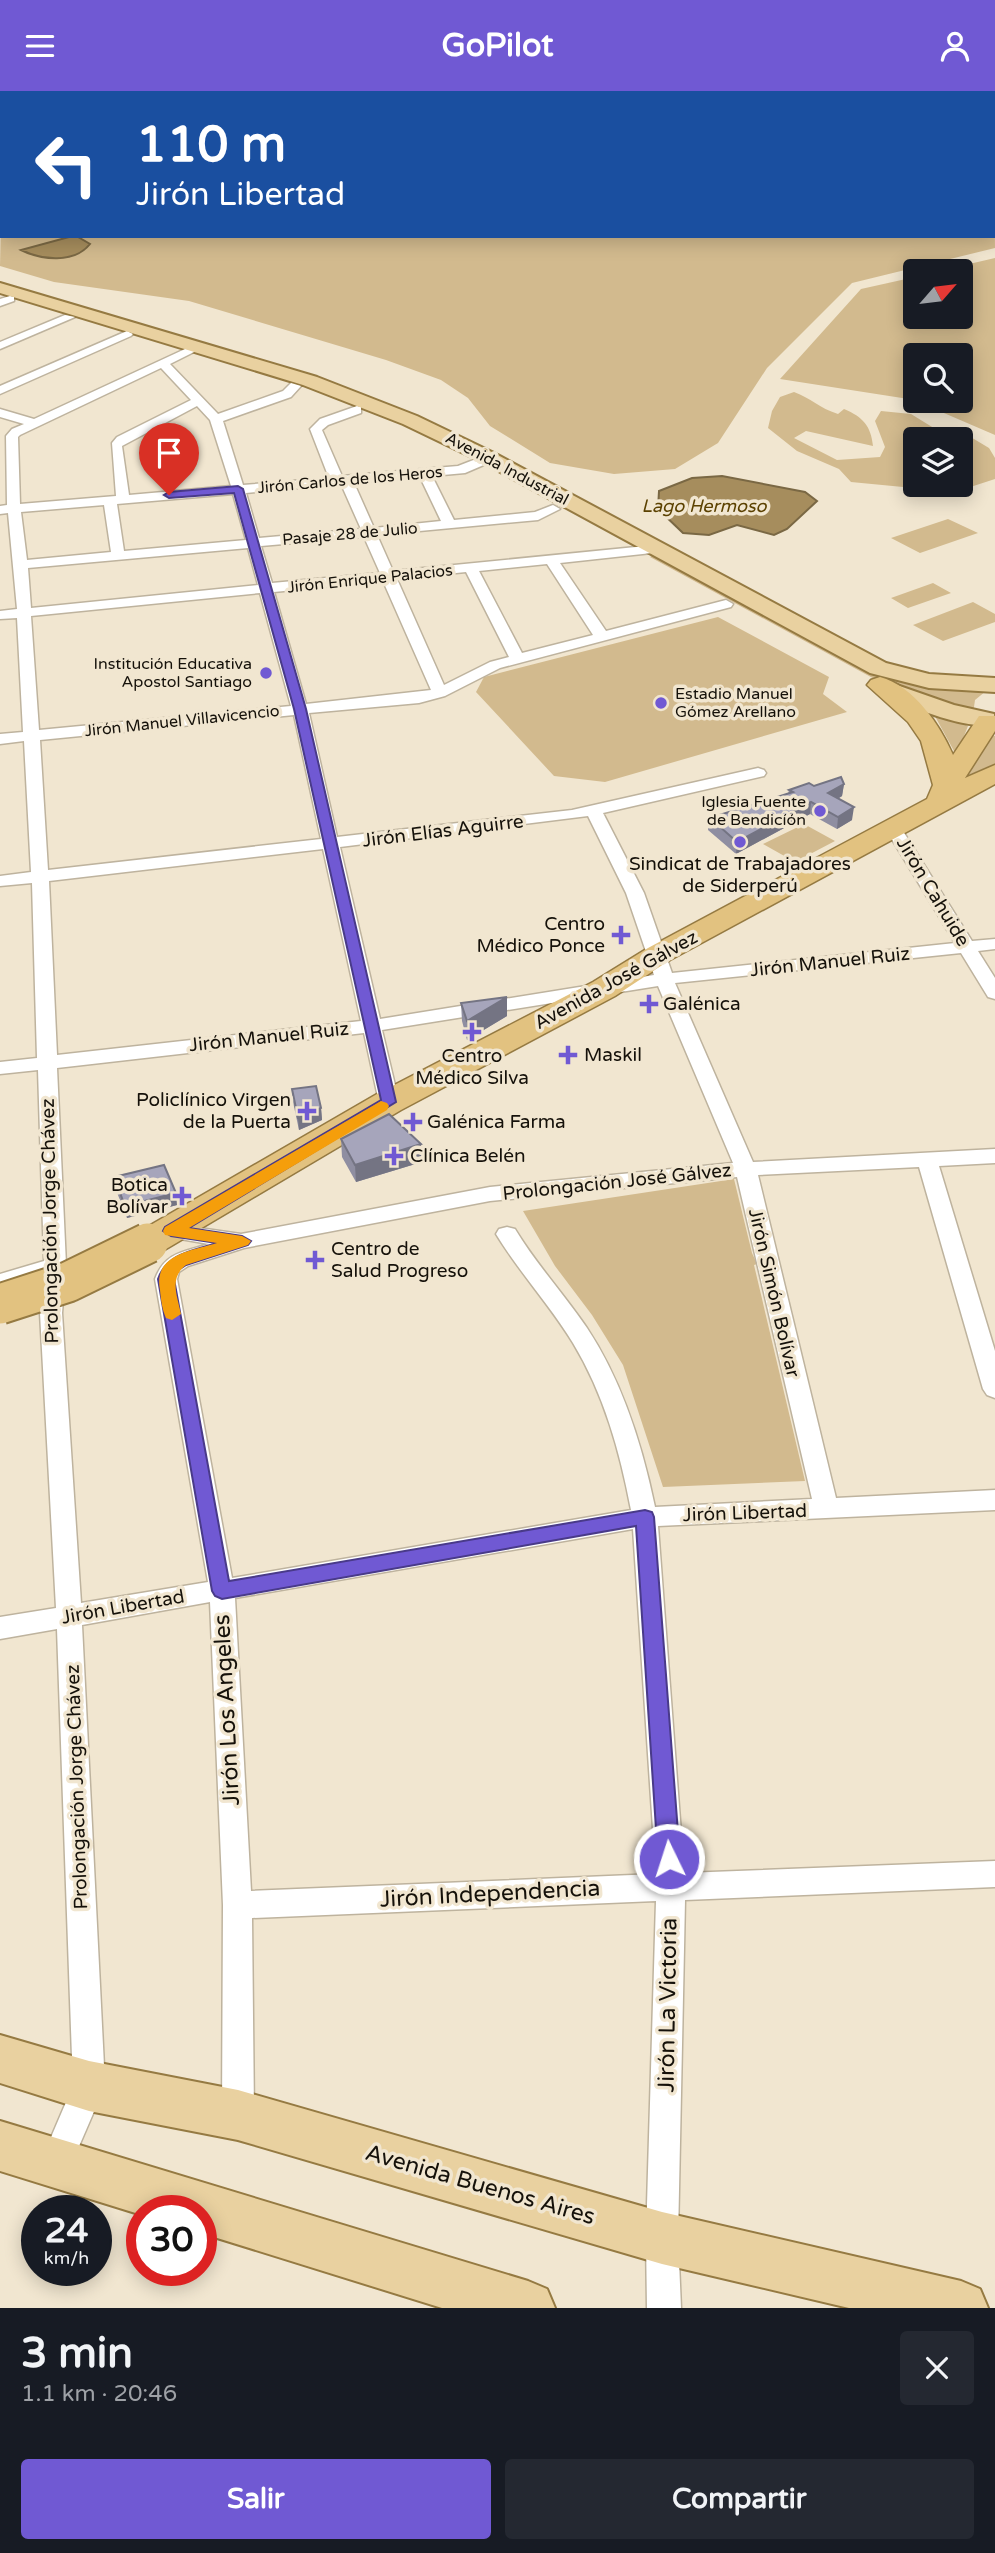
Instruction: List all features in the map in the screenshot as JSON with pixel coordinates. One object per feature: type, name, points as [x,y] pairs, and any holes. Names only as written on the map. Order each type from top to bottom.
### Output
[{"type":"highway","points":[[880,685],[915,711],[925,724],[941,760],[940,796]]},
{"type":"highway","name":"Avenida José Gálvez","points":[[940,796],[991,717]]},
{"type":"highway","name":"Avenida José Gálvez","points":[[0,1304],[163,1247],[389,1102],[604,989],[662,967],[893,828],[940,796],[995,773]]},
{"type":"main road","name":"Avenida Industrial","points":[[2,297],[127,334],[192,349],[357,410],[481,461],[553,509],[880,685],[916,701],[991,717]]},
{"type":"main road","name":"Avenida Industrial","points":[[2,297],[192,349],[366,401],[656,549],[878,668],[929,681],[995,685]]},
{"type":"main road","name":"Avenida Buenos Aires","points":[[0,2059],[89,2086],[238,2115],[662,2238],[961,2308]]},
{"type":"main road","points":[[0,2146],[528,2308]]},
{"type":"street","points":[[0,346],[69,317]]},
{"type":"street","points":[[0,390],[127,334]]},
{"type":"street","name":"Prolongación Jorge Chávez","points":[[56,2163],[89,2086],[69,1616],[51,1313],[55,1265],[40,877],[20,565],[7,510],[12,436],[34,423],[192,349]]},
{"type":"street","points":[[163,363],[197,402],[216,419],[238,489],[300,709],[389,1102]]},
{"type":"street","points":[[13,374],[26,378]]},
{"type":"street","points":[[216,419],[286,394],[295,386]]},
{"type":"street","points":[[118,556],[116,446],[121,440],[197,402]]},
{"type":"street","points":[[357,410],[324,422],[316,429],[369,531],[440,693]]},
{"type":"street","points":[[0,413],[34,423]]},
{"type":"street","name":"Jirón Carlos de los Heros","points":[[7,510],[460,470],[481,461]]},
{"type":"street","points":[[424,473],[450,525]]},
{"type":"street","name":"Pasaje 28 de Julio","points":[[20,565],[538,516],[553,509]]},
{"type":"street","name":"Jirón Enrique Palacios","points":[[0,615],[656,549]]},
{"type":"street","points":[[551,560],[602,637]]},
{"type":"street","points":[[471,568],[517,658]]},
{"type":"street","name":"Jirón Manuel Villavicencio","points":[[0,739],[419,698],[440,693],[473,674],[517,658],[726,604]]},
{"type":"street","name":"Jirón Elías Aguirre","points":[[0,881],[331,845],[594,812],[758,773]]},
{"type":"street","name":"Jirón Simón Bolívar","points":[[594,812],[607,832],[746,1169],[827,1509]]},
{"type":"street","name":"Jirón Cahuide","points":[[893,828],[995,993]]},
{"type":"street","name":"Jirón Manuel Ruiz","points":[[662,967],[995,944]]},
{"type":"street","name":"Jirón Manuel Ruiz","points":[[0,1068],[371,1026],[604,989]]},
{"type":"street","name":"Prolongación José Gálvez","points":[[163,1247],[242,1241],[489,1194],[746,1169],[995,1156]]},
{"type":"street","points":[[927,1159],[995,1389]]},
{"type":"street","name":"Jirón La Victoria","points":[[508,1234],[580,1335],[598,1367],[638,1476],[645,1517],[671,1885],[662,2238],[664,2308]]},
{"type":"street","name":"Prolongación José Gálvez","points":[[163,1247],[180,1261],[242,1241]]},
{"type":"street","name":"Jirón Los Angeles","points":[[163,1247],[166,1279],[222,1591],[237,1905],[238,2115]]},
{"type":"street","points":[[0,1282],[55,1265]]},
{"type":"street","name":"Jirón Libertad","points":[[0,1628],[645,1517],[995,1500]]},
{"type":"street","name":"Jirón Independencia","points":[[237,1905],[671,1885],[995,1874]]},
{"type":"shaded area","points":[[1,238],[995,238],[995,248],[950,259],[903,259],[903,271],[852,283],[767,368],[718,443],[675,469],[614,474],[550,463],[490,426],[468,398],[441,380],[386,360],[189,301],[54,282],[0,266]]},
{"type":"shaded area","points":[[995,258],[995,435],[944,413],[973,413],[973,343],[903,343],[903,398],[780,379],[861,289],[903,280],[903,329],[973,329],[973,263]]},
{"type":"shaded area","points":[[794,392],[838,414],[844,409],[856,415],[865,423],[873,446],[806,431],[794,438],[837,460],[880,457],[885,447],[875,421],[881,411],[911,414],[932,427],[903,427],[903,487],[851,482],[839,469],[797,451],[768,428],[772,411],[780,397]]},
{"type":"shaded area","points":[[973,438],[989,448],[995,458],[995,479],[973,486]]},
{"type":"shaded area","points":[[948,519],[978,533],[920,553],[891,538]]},
{"type":"shaded area","points":[[655,554],[873,672],[924,686],[986,691],[975,700],[973,714],[880,682],[650,557]]},
{"type":"shaded area","points":[[933,583],[951,593],[908,608],[891,598]]},
{"type":"shaded area","points":[[973,602],[995,614],[995,622],[943,641],[913,625]]},
{"type":"shaded area","name":"Estadio Manuel Gómez Arellano","points":[[718,617],[829,677],[823,694],[847,712],[605,782],[554,776],[476,692],[484,677]]},
{"type":"shaded area","points":[[931,709],[968,726],[958,751],[954,751]]},
{"type":"shaded area","points":[[992,735],[995,736],[995,764],[966,776]]},
{"type":"shaded area","points":[[804,824],[835,841],[795,862],[763,844]]},
{"type":"shaded area","points":[[734,1179],[757,1264],[754,1265],[805,1481],[663,1487],[623,1365],[592,1315],[555,1266],[523,1211]]},
{"type":"water","points":[[65,238],[80,238],[90,244],[75,255],[57,258],[38,256],[21,250]]},
{"type":"water","name":"Lago Hermoso","points":[[722,476],[805,492],[817,501],[787,529],[774,535],[737,525],[709,535],[683,533],[658,509],[659,491],[692,478]]},
{"type":"building","points":[[841,777],[844,784],[828,793],[854,807],[838,817],[811,802],[737,842],[710,818],[793,792],[789,790],[809,783],[814,786]]},
{"type":"building","points":[[507,997],[467,1021],[461,1003]]},
{"type":"building","points":[[316,1086],[321,1108],[298,1118],[292,1089]]},
{"type":"building","points":[[389,1114],[421,1144],[355,1165],[341,1139]]},
{"type":"building","points":[[164,1165],[176,1193],[125,1206],[114,1177]]},
{"type":"slow traffic","points":[[172,1314],[166,1279],[170,1268],[180,1261],[242,1241],[171,1231],[381,1106]]},
{"type":"place","name":"Institución Educativa Apostol Santiago","points":[[266,673]]},
{"type":"place","name":"Estadio Manuel Gómez Arellano","points":[[661,703]]},
{"type":"place","name":"Iglesia Fuente de Bendicíón","points":[[820,811]]},
{"type":"place","name":"Sindicat de Trabajadores de Siderperú","points":[[740,842]]},
{"type":"place","name":"Centro Médico Ponce","points":[[621,935]]},
{"type":"place","name":"Galénica","points":[[649,1004]]},
{"type":"place","name":"Centro Médico Silva","points":[[472,1032]]},
{"type":"place","name":"Maskil","points":[[568,1055]]},
{"type":"place","name":"Policlínico Virgen de la Puerta","points":[[307,1111]]},
{"type":"place","name":"Galénica Farma","points":[[413,1122]]},
{"type":"place","name":"Clínica Belén","points":[[394,1156]]},
{"type":"place","name":"Botica Bolívar","points":[[182,1196]]},
{"type":"place","name":"Centro de Salud Progreso","points":[[315,1260]]},
{"type":"route","points":[[169,495],[238,489],[300,709],[389,1102],[171,1231],[242,1241],[180,1261],[170,1268],[166,1279],[222,1591],[645,1517],[669,1859]]}]
